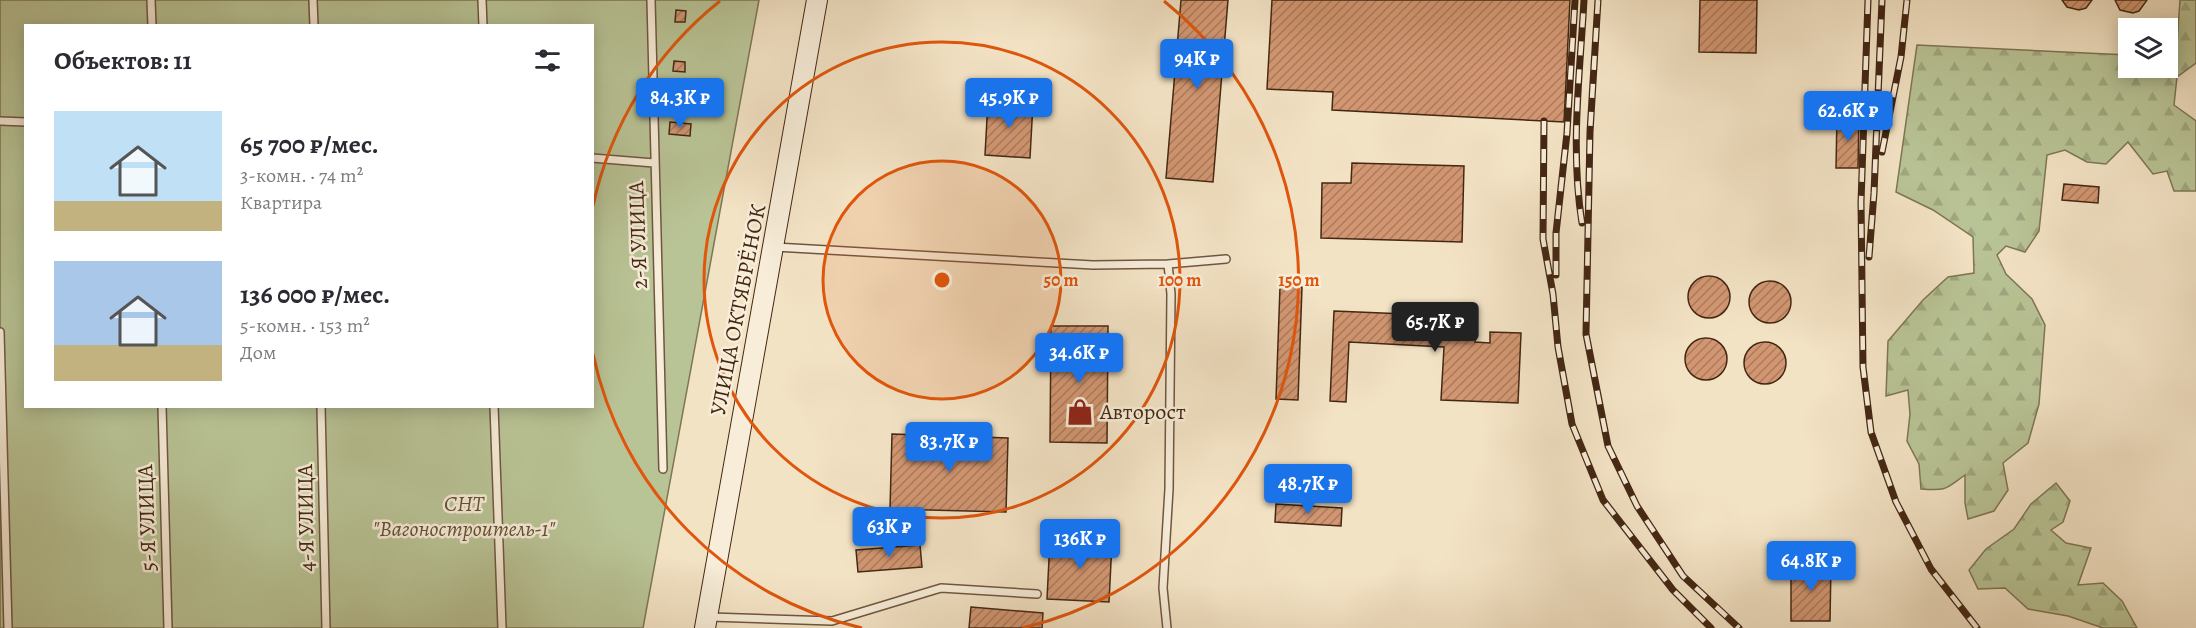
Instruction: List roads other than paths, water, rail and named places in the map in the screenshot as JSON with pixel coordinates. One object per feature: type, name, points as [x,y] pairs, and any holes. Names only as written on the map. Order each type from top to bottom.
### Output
[{"type":"street","name":"УЛИЦА ОКТЯБРЁНОК","points":[[706,622],[739,431],[775,247],[817,0]]},
{"type":"lane","points":[[152,0],[152,24]]},
{"type":"lane","points":[[313,0],[314,24]]},
{"type":"lane","points":[[482,0],[483,24]]},
{"type":"lane","name":"2-Я УЛИЦА","points":[[651,0],[663,469]]},
{"type":"lane","points":[[0,121],[24,123]]},
{"type":"lane","points":[[594,158],[654,164]]},
{"type":"lane","points":[[775,247],[1093,265],[1168,264],[1226,260]]},
{"type":"lane","points":[[1167,628],[1163,588],[1169,489],[1171,294],[1168,264]]},
{"type":"lane","points":[[0,332],[8,628]]},
{"type":"lane","name":"5-Я УЛИЦА","points":[[162,408],[168,628]]},
{"type":"lane","name":"4-Я УЛИЦА","points":[[321,408],[326,628]]},
{"type":"lane","points":[[494,408],[502,628]]},
{"type":"lane","points":[[706,622],[832,621],[941,588],[1037,594]]},
{"type":"railway","points":[[1556,275],[1556,233],[1567,133],[1575,0]]},
{"type":"railway","points":[[1582,223],[1578,195],[1576,139],[1584,0]]},
{"type":"railway","points":[[1598,0],[1590,132],[1586,334],[1608,446],[1637,506],[1683,576],[1739,628]]},
{"type":"railway","points":[[1868,0],[1861,202],[1863,367],[1871,432],[1896,502],[1931,569],[1977,628]]},
{"type":"railway","points":[[1869,257],[1882,0]]},
{"type":"railway","points":[[1882,152],[1901,57],[1907,0]]},
{"type":"railway","points":[[1544,121],[1543,239],[1553,294],[1558,347],[1572,424],[1603,500],[1673,590],[1711,628]]},
{"type":"place","name":"Авторост","points":[[1080,412]]},
{"type":"park label","name":"СНТ \"Вагоностроитель-1\"","points":[[464,516]]}]
